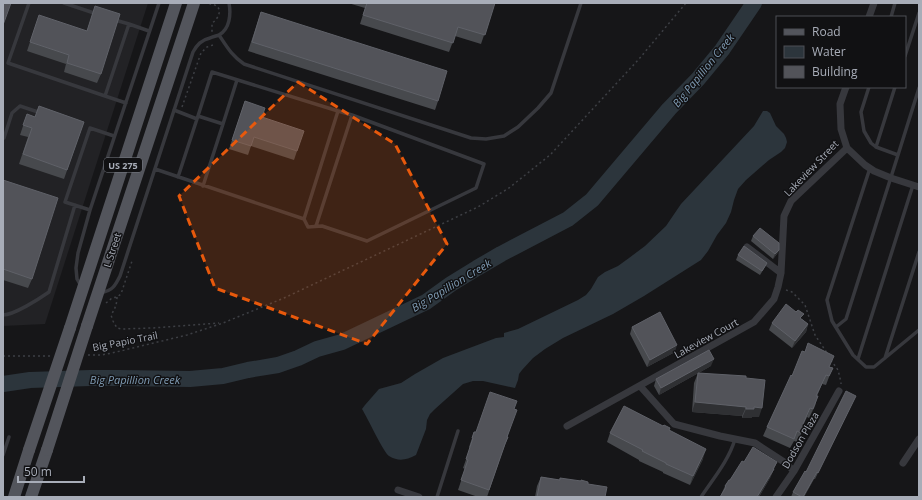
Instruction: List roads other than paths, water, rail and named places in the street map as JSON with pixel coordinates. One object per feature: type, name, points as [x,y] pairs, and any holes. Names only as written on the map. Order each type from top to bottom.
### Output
[{"type":"main road","name":"L Street","points":[[14,497],[176,3]]},
{"type":"main road","name":"L Street","points":[[31,497],[194,3]]},
{"type":"street","points":[[869,16],[874,3]]},
{"type":"street","name":"Lakeview Street","points":[[784,216],[791,201],[847,148],[841,128],[840,104],[846,88]]},
{"type":"street","points":[[847,148],[870,168],[891,178],[916,186]]},
{"type":"street","name":"Lakeview Court","points":[[566,426],[754,322],[774,299],[778,287],[781,273],[784,216]]},
{"type":"street","points":[[747,247],[781,273]]},
{"type":"street","points":[[640,386],[674,424],[755,443],[784,462],[794,471]]},
{"type":"street","name":"Dodson Plaza","points":[[776,497],[794,471],[838,391]]},
{"type":"street","points":[[903,463],[919,439]]},
{"type":"street","points":[[398,490],[419,497]]},
{"type":"lane","points":[[29,3],[8,63],[126,103]]},
{"type":"lane","points":[[64,3],[101,15]]},
{"type":"lane","points":[[82,289],[76,279],[78,253],[90,210],[159,3]]},
{"type":"lane","points":[[98,294],[112,289],[120,276],[193,52],[197,45],[203,40],[219,35],[225,29],[230,16],[229,3]]},
{"type":"lane","points":[[219,35],[228,49],[244,64],[471,138],[486,139],[504,136],[518,127],[551,93],[581,3]]},
{"type":"lane","points":[[891,16],[895,3]]},
{"type":"lane","points":[[906,53],[919,13]]},
{"type":"lane","points":[[108,18],[149,31]]},
{"type":"lane","points":[[105,96],[129,24]]},
{"type":"lane","points":[[178,177],[212,72],[352,115],[484,164],[476,188],[367,241],[322,226],[308,227],[304,219],[338,111]]},
{"type":"lane","points":[[204,186],[237,80]]},
{"type":"lane","points":[[869,88],[861,112],[864,130],[871,143],[876,147],[898,155]]},
{"type":"lane","points":[[876,147],[895,88]]},
{"type":"lane","points":[[836,327],[846,319],[919,88]]},
{"type":"lane","points":[[4,138],[12,112],[20,106],[48,115]]},
{"type":"lane","points":[[174,110],[223,124]]},
{"type":"lane","points":[[316,226],[352,115]]},
{"type":"lane","points":[[83,126],[114,136]]},
{"type":"lane","points":[[90,128],[65,202],[90,210]]},
{"type":"lane","points":[[870,168],[827,300],[832,321],[853,355],[866,368],[874,367],[919,330]]},
{"type":"lane","points":[[155,170],[304,219]]},
{"type":"lane","points":[[858,359],[916,186]]},
{"type":"lane","points":[[3,315],[23,308],[49,292],[76,206]]},
{"type":"lane","points":[[885,358],[919,252]]},
{"type":"lane","points":[[437,497],[458,431]]},
{"type":"lane","points":[[3,455],[9,437]]},
{"type":"lane","points":[[701,497],[728,457],[735,439]]},
{"type":"water","points":[[763,111],[770,113],[776,126],[784,134],[787,142],[785,148],[746,180],[738,189],[726,223],[701,260],[613,314],[563,338],[545,349],[533,358],[522,370],[519,374],[515,388],[483,381],[473,381],[463,384],[430,414],[416,455],[399,460],[389,456],[362,409],[379,389],[401,383],[443,358],[496,338],[504,337],[504,333],[518,329],[586,295],[598,277],[618,266],[645,246],[666,226],[681,204],[754,126]]},
{"type":"waterway","name":"Big Papillion Creek","points":[[3,384],[30,380],[90,378],[190,379],[223,376],[278,365],[317,349],[342,342],[426,302],[477,268],[568,219],[592,200],[669,109],[698,79],[722,50],[754,3]]}]
